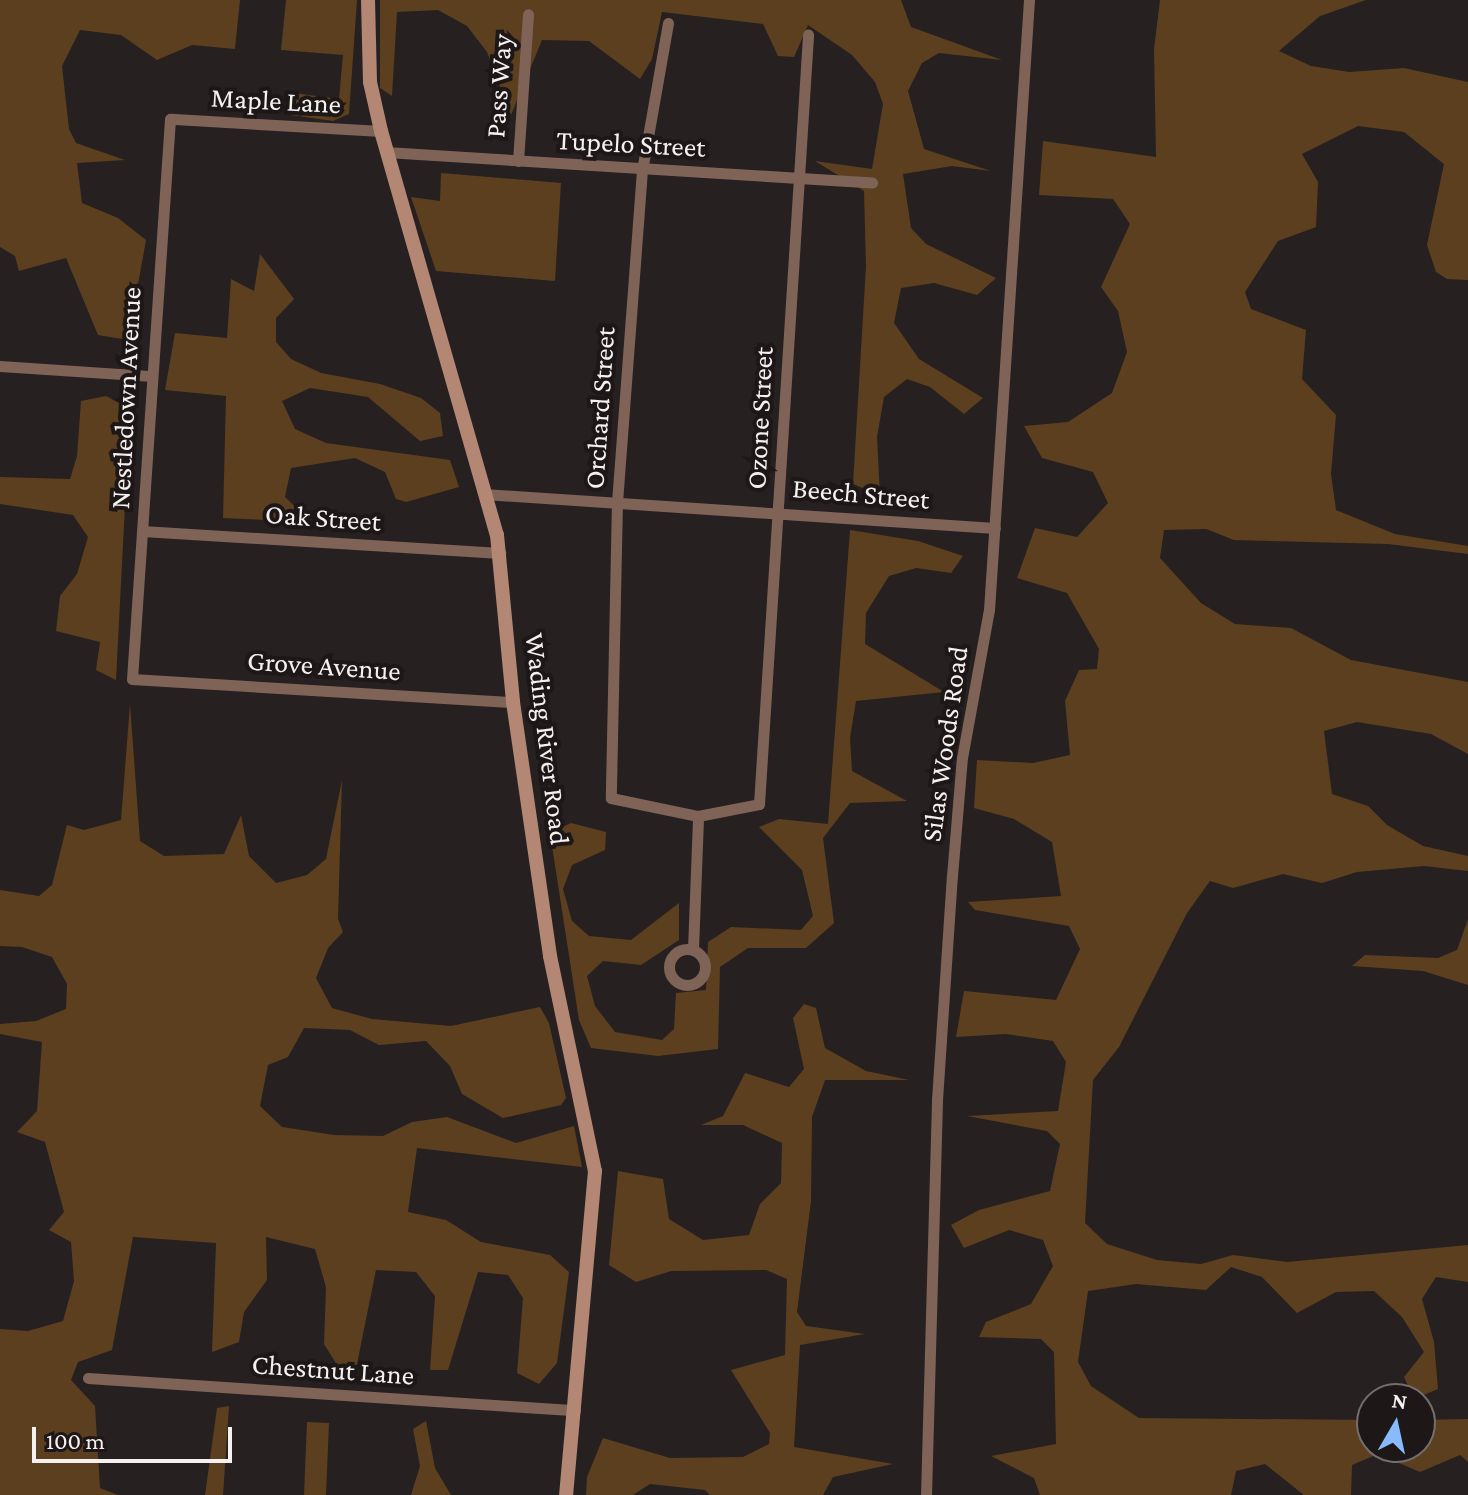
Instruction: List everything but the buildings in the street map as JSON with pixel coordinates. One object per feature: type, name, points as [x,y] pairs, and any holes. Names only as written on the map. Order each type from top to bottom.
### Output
[{"type":"main road","name":"Wading River Road","points":[[368,0],[370,82],[386,152],[434,304],[456,404],[500,553],[513,702],[550,956],[595,1171],[566,1495]]},
{"type":"street","name":"Silas Woods Road","points":[[926,1495],[937,1100],[952,876],[962,758],[989,610],[1029,0]]},
{"type":"street","name":"Pass Way","points":[[518,161],[528,14]]},
{"type":"street","name":"Orchard Street","points":[[668,23],[642,170],[617,501],[611,798],[698,816]]},
{"type":"street","name":"Ozone Street","points":[[698,816],[759,804],[808,35]]},
{"type":"street","name":"Maple Lane","points":[[170,119],[381,131]]},
{"type":"street","name":"Nestledown Avenue","points":[[132,679],[149,376],[170,119]]},
{"type":"street","name":"Tupelo Street","points":[[386,152],[872,183]]},
{"type":"street","points":[[0,366],[149,376]]},
{"type":"street","name":"Beech Street","points":[[484,494],[778,511],[995,528]]},
{"type":"street","name":"Oak Street","points":[[142,531],[500,553]]},
{"type":"street","name":"Grove Avenue","points":[[132,679],[513,702]]},
{"type":"street","points":[[693,949],[698,816]]},
{"type":"street","name":"Chestnut Lane","points":[[88,1378],[575,1410]]},
{"type":"shaded area","points":[[0,0],[240,0],[235,49],[192,45],[157,60],[121,35],[80,30],[62,66],[69,129],[76,143],[125,160],[77,163],[82,203],[118,218],[146,240],[128,340],[98,335],[66,258],[19,271],[15,256],[0,247]]},
{"type":"shaded area","points":[[286,0],[357,0],[349,114],[333,121],[291,115],[286,92],[339,99],[343,55],[281,50]]},
{"type":"shaded area","points":[[380,0],[901,0],[911,27],[1002,60],[939,53],[922,63],[908,91],[924,149],[991,171],[952,166],[903,174],[911,228],[926,244],[996,278],[977,295],[934,283],[901,288],[894,323],[919,359],[983,398],[964,414],[930,387],[907,379],[884,397],[877,437],[880,495],[853,484],[866,266],[864,191],[815,161],[872,169],[883,104],[875,82],[852,55],[808,25],[794,57],[778,56],[763,24],[662,12],[652,59],[640,79],[589,41],[542,40],[511,115],[487,52],[467,26],[438,10],[397,12],[392,96],[380,88]]},
{"type":"shaded area","points":[[1160,0],[1366,0],[1320,16],[1279,51],[1311,66],[1349,72],[1404,68],[1468,82],[1468,280],[1447,279],[1436,272],[1427,245],[1444,164],[1404,132],[1358,126],[1302,154],[1318,182],[1316,227],[1278,241],[1245,292],[1251,309],[1306,330],[1302,379],[1336,415],[1331,474],[1336,510],[1395,534],[1468,546],[1468,554],[1388,544],[1234,540],[1206,529],[1164,530],[1160,558],[1201,603],[1235,624],[1291,628],[1351,660],[1468,682],[1468,754],[1431,734],[1357,722],[1324,731],[1332,794],[1368,806],[1387,825],[1423,846],[1468,856],[1468,871],[1424,866],[1357,872],[1322,883],[1283,874],[1233,888],[1210,881],[1187,913],[1119,1047],[1093,1080],[1085,1223],[1107,1244],[1157,1260],[1201,1264],[1233,1255],[1287,1262],[1468,1245],[1468,1282],[1436,1277],[1422,1299],[1434,1342],[1438,1389],[1436,1390],[1436,1383],[1407,1383],[1404,1377],[1424,1352],[1402,1317],[1374,1291],[1336,1292],[1297,1313],[1262,1277],[1231,1267],[1206,1290],[1136,1284],[1088,1291],[1078,1362],[1091,1386],[1139,1418],[1356,1420],[1357,1463],[1352,1465],[1351,1495],[1304,1495],[1265,1464],[1236,1471],[1231,1495],[1040,1495],[1034,1478],[991,1456],[1056,1444],[1054,1352],[1041,1339],[979,1337],[986,1322],[1031,1304],[1053,1266],[1043,1240],[1009,1230],[964,1248],[951,1225],[979,1210],[1050,1191],[1060,1144],[1047,1131],[967,1116],[1058,1111],[1066,1062],[1053,1041],[1006,1034],[956,1037],[964,991],[1056,1000],[1080,949],[1069,926],[975,910],[968,902],[1061,896],[1052,842],[1014,819],[974,808],[977,760],[1033,763],[1070,755],[1065,701],[1079,670],[1097,669],[1099,649],[1067,593],[1017,578],[1035,528],[1077,537],[1108,503],[1093,472],[1042,458],[1024,426],[1068,422],[1112,393],[1127,352],[1118,311],[1101,287],[1130,224],[1113,199],[1039,195],[1043,141],[1156,157],[1154,49]]},
{"type":"shaded area","points":[[441,173],[561,183],[555,281],[436,271],[411,197],[440,201]]},
{"type":"shaded area","points":[[260,254],[294,299],[276,318],[276,342],[291,359],[321,373],[380,384],[421,398],[440,413],[443,436],[420,441],[368,397],[310,388],[282,401],[295,429],[326,443],[450,460],[459,487],[406,502],[396,499],[385,472],[355,458],[291,468],[285,497],[311,522],[223,518],[226,396],[165,390],[175,333],[227,338],[231,279],[254,291]]},
{"type":"shaded area","points":[[106,396],[130,409],[116,680],[96,670],[100,642],[56,631],[60,596],[77,574],[88,537],[73,515],[0,504],[0,477],[70,479],[77,456],[81,401]]},
{"type":"shaded area","points":[[850,530],[918,541],[963,556],[951,573],[916,568],[889,576],[866,613],[865,644],[944,692],[856,701],[850,738],[852,771],[907,801],[850,803],[823,838],[834,923],[806,948],[748,948],[720,967],[718,1049],[658,1056],[591,1048],[579,1020],[550,833],[571,823],[606,832],[605,850],[572,865],[563,889],[572,921],[589,936],[631,940],[679,903],[679,940],[641,965],[603,961],[587,976],[595,1006],[615,1032],[662,1040],[674,1029],[676,993],[706,990],[708,942],[731,927],[801,930],[813,916],[802,870],[759,827],[779,819],[828,824]]},
{"type":"shaded area","points":[[130,704],[140,841],[164,856],[224,854],[241,815],[249,856],[276,883],[307,875],[326,859],[342,780],[338,919],[343,932],[328,948],[316,978],[332,1008],[372,1019],[451,1026],[540,1007],[549,1023],[566,1098],[561,1105],[503,1118],[462,1094],[450,1066],[426,1041],[379,1045],[350,1030],[304,1028],[288,1057],[268,1065],[260,1106],[282,1127],[334,1135],[383,1136],[412,1122],[447,1117],[516,1143],[574,1126],[582,1167],[417,1148],[408,1212],[446,1220],[481,1242],[550,1255],[569,1272],[557,1363],[539,1384],[517,1373],[523,1298],[508,1275],[478,1272],[448,1370],[430,1370],[435,1296],[416,1272],[376,1270],[356,1369],[339,1368],[324,1344],[326,1287],[315,1249],[266,1237],[267,1280],[244,1312],[239,1342],[212,1352],[216,1243],[133,1237],[112,1350],[78,1362],[71,1380],[95,1406],[100,1488],[118,1495],[0,1495],[0,1329],[28,1331],[63,1321],[74,1281],[71,1242],[49,1230],[64,1212],[45,1142],[17,1132],[37,1111],[42,1042],[0,1034],[0,1024],[36,1021],[66,1009],[67,984],[52,957],[22,947],[0,946],[0,890],[39,896],[52,885],[67,825],[84,830],[121,820]]},
{"type":"shaded area","points":[[1468,919],[1468,985],[1423,971],[1352,966],[1365,955],[1438,958],[1457,950]]},
{"type":"shaded area","points":[[804,1004],[816,1008],[825,1048],[866,1071],[909,1080],[825,1080],[812,1117],[811,1201],[797,1312],[806,1326],[865,1334],[800,1345],[794,1447],[893,1464],[833,1477],[823,1495],[710,1495],[705,1490],[650,1484],[633,1495],[586,1495],[587,1477],[603,1438],[670,1458],[743,1457],[769,1444],[770,1433],[731,1370],[785,1355],[787,1279],[766,1270],[671,1271],[636,1282],[609,1265],[618,1171],[663,1179],[669,1219],[703,1240],[749,1235],[760,1204],[781,1183],[782,1143],[743,1125],[701,1125],[723,1116],[745,1073],[789,1087],[804,1069],[793,1018]]},
{"type":"shaded area","points":[[229,1406],[223,1495],[205,1495],[217,1408]]},
{"type":"shaded area","points":[[1468,1419],[1468,1462],[1460,1455],[1420,1472],[1399,1463],[1436,1463],[1436,1420]]},
{"type":"shaded area","points":[[426,1421],[435,1468],[451,1495],[411,1495],[420,1466],[413,1429]]},
{"type":"shaded area","points":[[307,1422],[329,1423],[326,1495],[304,1495]]}]
